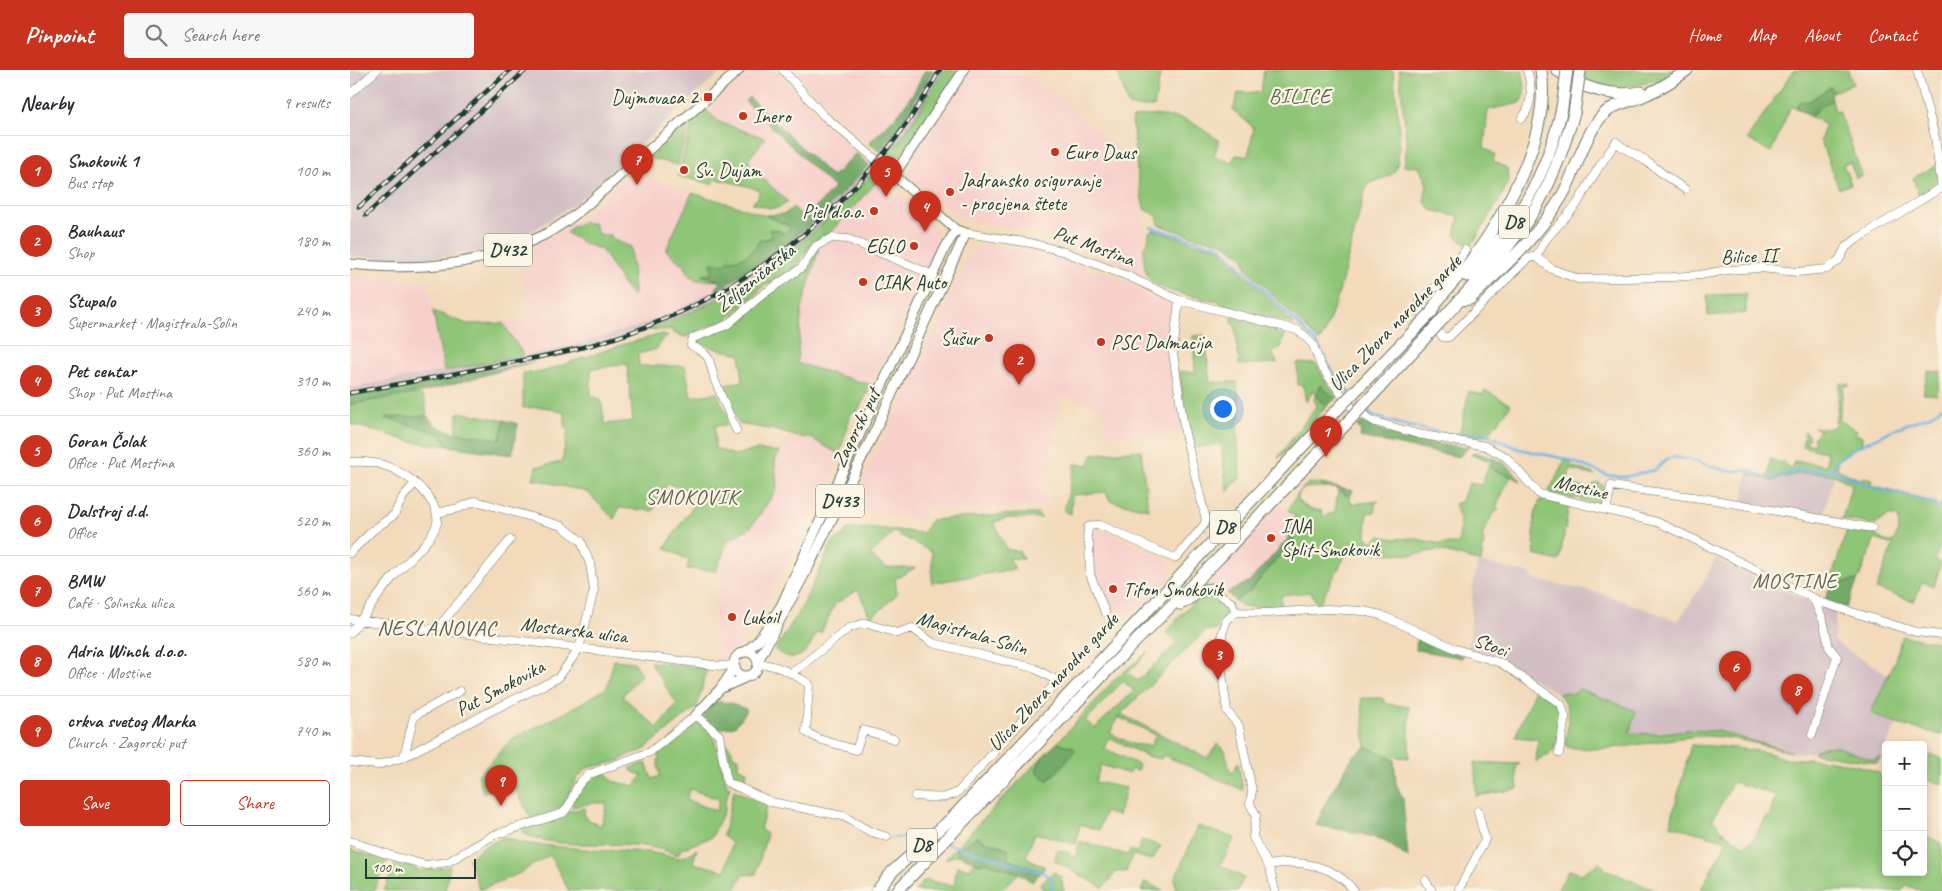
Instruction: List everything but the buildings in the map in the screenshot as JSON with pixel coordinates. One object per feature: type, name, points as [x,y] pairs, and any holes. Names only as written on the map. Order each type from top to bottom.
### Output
[{"type":"highway","points":[[1431,313],[1441,294],[1476,253],[1503,213],[1517,186],[1527,160],[1540,111],[1542,95],[1541,70]]},
{"type":"highway","points":[[1557,70],[1579,84],[1607,92],[1636,93],[1664,84]]},
{"type":"highway","name":"Ulica Zbora narodne garde","points":[[898,891],[956,821],[1334,413],[1489,253],[1517,217],[1542,172],[1562,108],[1567,70]]},
{"type":"highway","name":"Ulica Zbora narodne garde","points":[[877,891],[892,872],[956,821],[1169,609],[1346,424],[1440,322],[1524,225],[1539,202],[1563,150],[1574,113],[1580,70]]},
{"type":"highway","points":[[1459,300],[1470,299],[1542,235],[1594,127],[1604,114],[1614,107],[1645,95],[1688,70]]},
{"type":"highway","points":[[1169,609],[1188,600],[1204,589],[1212,589]]},
{"type":"highway","points":[[871,891],[892,872]]},
{"type":"main road","name":"D432","points":[[350,264],[412,267],[454,264],[496,255],[543,235],[586,205],[738,70]]},
{"type":"main road","points":[[894,175],[964,70]]},
{"type":"main road","name":"Put Mostina","points":[[894,175],[956,230],[966,233]]},
{"type":"main road","name":"Zagorski put","points":[[745,652],[758,641],[781,606],[933,275],[956,230]]},
{"type":"main road","name":"Zagorski put","points":[[758,663],[806,572],[870,440],[966,233]]},
{"type":"main road","points":[[745,652],[752,653],[758,663]]},
{"type":"main road","name":"D433","points":[[696,715],[720,689],[734,666],[736,658],[745,652]]},
{"type":"main road","name":"D433","points":[[720,689],[755,673],[758,663]]},
{"type":"main road","points":[[734,666],[740,674],[752,675]]},
{"type":"street","points":[[350,94],[377,70]]},
{"type":"street","name":"Put Mostina","points":[[783,70],[823,115],[894,175]]},
{"type":"street","points":[[1522,118],[1528,111],[1530,99],[1527,70]]},
{"type":"street","name":"Bilice II","points":[[1536,257],[1552,269],[1578,279],[1673,277],[1761,268],[1797,272],[1827,269],[1839,260],[1846,246],[1942,188],[1936,137],[1917,70]]},
{"type":"street","points":[[1465,250],[1449,277],[1420,298],[1419,310],[1443,337],[1449,336],[1527,259],[1536,257],[1542,235],[1577,204],[1616,142],[1626,151],[1645,160],[1669,180],[1685,189]]},
{"type":"street","name":"Put Mostina","points":[[966,233],[1031,243],[1065,252],[1130,277],[1178,300],[1297,330],[1313,345],[1322,366],[1349,405]]},
{"type":"street","name":"Željezničarska","points":[[736,430],[733,419],[715,381],[709,359],[704,353],[691,345],[693,338],[727,325],[762,295],[801,268],[816,246],[832,238],[848,239],[933,275]]},
{"type":"street","points":[[1106,612],[1090,574],[1088,527],[1094,524],[1100,525],[1171,558],[1176,558],[1204,525],[1206,520],[1186,434],[1173,352],[1178,300]]},
{"type":"street","name":"Mostine","points":[[1349,405],[1375,422],[1418,434],[1485,446],[1506,457],[1539,494],[1657,522],[1823,604],[1916,632],[1942,635]]},
{"type":"street","points":[[350,462],[367,460],[384,464],[400,472],[424,492],[437,513],[436,524],[427,539],[393,576],[361,621],[350,633]]},
{"type":"street","points":[[350,553],[372,531],[394,515],[403,497],[415,483]]},
{"type":"street","points":[[1606,510],[1611,486],[1714,500],[1872,528]]},
{"type":"street","name":"Put Smokovika","points":[[350,762],[378,765],[404,757],[558,678],[578,649],[594,590],[590,564],[581,541],[562,526],[476,501],[459,508],[437,513]]},
{"type":"street","points":[[436,630],[510,540]]},
{"type":"street","points":[[1212,589],[1232,603],[1236,612],[1227,620],[1222,634],[1222,673],[1228,711],[1239,726],[1252,791],[1250,804],[1256,815],[1253,837],[1269,865],[1275,891]]},
{"type":"street","points":[[1812,735],[1837,657],[1829,647],[1822,620],[1813,598]]},
{"type":"street","name":"Stoci","points":[[1236,612],[1268,613],[1328,609],[1358,610],[1381,616],[1456,649],[1501,663],[1558,700],[1564,710],[1565,717],[1559,752]]},
{"type":"street","name":"Mostarska ulica","points":[[350,619],[578,649],[734,666]]},
{"type":"street","name":"Magistrala-Solin","points":[[792,674],[849,628],[865,623],[897,633],[912,628],[932,643],[1034,668],[1054,679],[1054,686],[959,791],[950,797],[944,798],[915,796]]},
{"type":"street","points":[[758,663],[792,674],[809,684],[806,732],[819,739],[856,750],[864,730],[894,739]]},
{"type":"street","name":"Put Smokovika","points":[[404,757],[414,716],[460,691]]},
{"type":"street","points":[[350,841],[392,856],[426,865],[448,862],[494,835],[563,813],[577,785],[583,778],[650,752],[696,715],[719,735],[727,782],[771,802],[843,816],[869,832],[887,837]]},
{"type":"street","points":[[1458,891],[1485,840],[1478,811]]},
{"type":"street","points":[[1269,865],[1280,863],[1309,864],[1338,875],[1354,891]]},
{"type":"street","points":[[1425,880],[1432,891]]},
{"type":"shaded area","points":[[350,70],[723,70],[576,203],[532,231],[478,252],[418,260],[350,256]]},
{"type":"shaded area","points":[[752,70],[774,70],[810,109],[856,153],[833,177],[749,97],[745,101],[835,188],[805,218],[753,169],[748,160],[764,138],[719,122],[706,110]]},
{"type":"shaded area","points":[[794,70],[925,70],[915,90],[900,112],[869,143],[840,118]]},
{"type":"shaded area","points":[[933,70],[944,70],[906,132],[870,177],[834,214],[792,250],[739,286],[700,308],[647,330],[575,353],[350,396],[350,388],[524,356],[586,342],[641,325],[681,308],[716,290],[791,240],[831,205],[880,152],[921,92]]},
{"type":"shaded area","name":"Euro Daus","points":[[972,70],[1012,70],[1039,83],[1085,119],[1130,160],[1141,210],[1144,259],[1149,279],[1108,257],[1060,237],[983,224],[957,215],[908,175],[907,170],[910,164],[943,114],[950,109],[949,103]]},
{"type":"shaded area","points":[[635,173],[692,193],[666,250],[683,265],[694,279],[720,281],[716,290],[681,308],[641,325],[586,342],[524,356],[503,323],[529,319],[519,254],[556,235],[586,213],[630,175]]},
{"type":"shaded area","points":[[881,177],[939,231],[939,240],[927,267],[851,237],[829,234]]},
{"type":"shaded area","points":[[842,240],[924,273],[871,385],[797,363],[802,308],[819,248],[831,241]]},
{"type":"shaded area","points":[[985,246],[1075,259],[1091,271],[1112,275],[1174,305],[1170,352],[1183,433],[1109,436],[1101,407],[1060,396],[1044,504],[960,510],[927,507],[922,522],[851,506],[971,255],[977,248]]},
{"type":"shaded area","points":[[350,274],[393,280],[428,282],[444,371],[350,388]]},
{"type":"shaded area","points":[[788,436],[811,438],[842,456],[799,542],[744,637],[728,662],[718,660],[717,643],[711,642],[721,573],[716,571],[728,540],[751,526],[777,489],[775,461]]},
{"type":"shaded area","points":[[1748,472],[1765,481],[1800,473],[1834,475],[1823,516],[1742,502]]},
{"type":"shaded area","points":[[1280,505],[1295,516],[1288,540],[1250,581],[1227,593],[1210,579]]},
{"type":"shaded area","points":[[1099,528],[1170,562],[1169,577],[1144,603],[1116,625],[1092,568],[1092,534],[1094,530]]},
{"type":"shaded area","points":[[1715,559],[1792,594],[1836,610],[1834,640],[1845,649],[1889,675],[1871,713],[1897,724],[1888,741],[1882,741],[1882,753],[1877,763],[1814,753],[1792,752],[1717,731],[1686,730],[1657,734],[1629,733],[1636,712],[1567,692],[1558,694],[1503,661],[1469,649],[1473,586],[1478,562],[1531,574],[1532,579],[1600,593],[1678,621],[1706,578]]},
{"type":"green space","points":[[925,70],[933,70],[899,126],[880,152],[869,143],[900,112],[915,90]]},
{"type":"green space","points":[[944,70],[958,70],[927,120],[899,158],[893,162],[886,158],[906,132]]},
{"type":"green space","points":[[1117,70],[1161,70],[1154,107],[1128,105]]},
{"type":"green space","points":[[1264,70],[1393,70],[1399,124],[1397,166],[1390,175],[1368,184],[1338,296],[1324,335],[1319,341],[1247,269],[1244,258],[1222,242],[1198,238],[1159,225],[1157,217],[1144,209],[1138,179],[1132,119],[1142,116],[1158,116],[1186,120],[1219,140],[1214,156],[1231,162],[1236,155],[1248,156],[1254,128],[1233,110],[1238,93],[1261,92]]},
{"type":"green space","points":[[1399,70],[1522,70],[1525,87],[1523,100],[1520,103],[1488,110],[1484,147],[1495,155],[1493,161],[1507,168],[1508,182],[1499,201],[1471,246],[1463,243],[1455,235],[1459,217],[1431,210],[1424,201],[1427,185],[1419,167],[1404,166],[1407,145]]},
{"type":"green space","points":[[1585,70],[1676,70],[1666,76],[1643,84],[1619,86],[1596,83],[1585,79]]},
{"type":"green space","points":[[1794,70],[1850,70],[1848,71],[1853,84],[1833,92],[1830,87],[1810,101],[1799,102],[1796,108],[1791,106],[1771,152],[1747,139]]},
{"type":"green space","points":[[1831,87],[1833,92],[1831,95],[1832,100],[1818,108],[1811,117],[1796,108],[1799,102],[1810,101]]},
{"type":"green space","points":[[749,97],[832,177],[856,153],[869,165],[801,232],[773,254],[716,290],[720,281],[701,275],[712,275],[711,263],[725,265],[729,260],[743,257],[754,249],[760,240],[771,238],[770,229],[781,231],[782,234],[790,229],[788,225],[766,215],[785,214],[793,207],[805,218],[834,188],[745,101]]},
{"type":"green space","points":[[1832,100],[1835,112],[1840,111],[1862,175],[1856,178],[1850,162],[1843,164],[1851,184],[1839,189],[1820,140],[1826,125],[1811,117],[1818,108]]},
{"type":"green space","points":[[701,110],[706,110],[719,122],[765,138],[748,160],[753,169],[788,202],[775,208],[767,207],[752,203],[757,199],[760,191],[749,187],[717,179],[711,184],[678,176],[694,116]]},
{"type":"green space","points":[[690,120],[678,165],[649,158]]},
{"type":"green space","points":[[1937,165],[1939,183],[1919,196],[1913,178]]},
{"type":"green space","points":[[876,169],[881,177],[829,234],[824,235],[813,243],[796,266],[774,282],[763,286],[752,299],[726,320],[703,328],[686,337],[673,333],[673,330],[647,330],[681,317],[725,295],[773,264],[817,229]]},
{"type":"green space","points":[[692,193],[775,219],[791,229],[782,234],[760,240],[747,255],[739,259],[729,260],[718,271],[703,275],[720,281],[694,280],[683,265],[666,250]]},
{"type":"green space","points":[[585,221],[587,223],[594,223],[598,234],[610,235],[616,241],[631,247],[633,296],[628,292],[601,249],[585,244],[567,233],[569,229]]},
{"type":"green space","points":[[1154,230],[1196,244],[1217,247],[1294,324],[1221,304],[1220,301],[1171,291],[1154,283],[1146,271],[1144,246],[1148,242],[1149,232]]},
{"type":"green space","points":[[819,248],[802,308],[797,363],[871,385],[858,411],[852,412],[839,454],[811,438],[739,424],[723,392],[726,391],[724,385],[743,381],[740,354],[713,348],[695,341],[730,326],[780,286],[789,286]]},
{"type":"green space","points":[[1746,294],[1746,313],[1708,316],[1707,295]]},
{"type":"green space","points":[[433,311],[467,324],[503,323],[524,356],[444,371]]},
{"type":"green space","points":[[1232,317],[1274,329],[1278,335],[1285,335],[1281,347],[1272,352],[1277,363],[1239,365],[1235,325],[1232,324]]},
{"type":"green space","points":[[662,334],[668,337],[662,339],[657,349],[638,354],[639,366],[685,366],[691,397],[717,393],[731,424],[715,426],[715,448],[734,455],[756,450],[780,452],[775,461],[777,489],[751,527],[728,540],[716,571],[687,569],[689,560],[665,548],[701,494],[667,484],[653,511],[619,508],[614,519],[587,492],[533,479],[536,467],[562,462],[568,429],[565,428],[565,413],[544,407],[523,408],[523,373],[542,372],[621,345]],"holes":[[[627,364],[633,421],[605,424],[601,400],[591,395],[591,369]]]},
{"type":"green space","points":[[1205,335],[1210,382],[1237,382],[1241,419],[1237,419],[1240,478],[1227,492],[1221,444],[1193,448],[1184,408],[1179,371],[1195,373],[1193,336]]},
{"type":"green space","points":[[534,362],[419,393],[350,404],[350,396]]},
{"type":"green space","points":[[1297,363],[1316,364],[1326,382],[1337,395],[1335,399],[1321,386],[1316,396],[1326,407],[1278,458],[1317,405],[1314,400],[1316,392],[1313,391],[1306,402],[1303,386],[1298,385]]},
{"type":"green space","points":[[1928,371],[1941,372],[1937,395],[1923,393]]},
{"type":"green space","points":[[1840,383],[1849,384],[1849,386],[1844,386],[1840,421],[1857,430],[1855,434],[1862,436],[1862,443],[1838,459],[1837,469],[1861,480],[1864,477],[1872,479],[1871,485],[1906,494],[1940,506],[1942,501],[1942,543],[1935,559],[1941,563],[1934,586],[1922,582],[1914,601],[1876,589],[1893,545],[1875,539],[1858,580],[1831,584],[1848,527],[1869,532],[1890,542],[1894,541],[1899,525],[1897,516],[1887,516],[1875,525],[1842,519],[1852,484],[1834,475],[1800,473],[1772,481],[1750,475],[1748,472],[1751,471],[1768,477],[1770,458],[1777,462],[1784,462],[1790,469],[1793,469],[1794,461],[1824,465],[1827,463],[1826,451],[1802,446],[1805,431],[1809,437],[1806,443],[1814,445],[1814,437],[1820,431],[1814,427],[1827,429],[1835,426]]},
{"type":"green space","points":[[1321,385],[1335,399],[1326,407],[1316,396]]},
{"type":"green space","points":[[1485,390],[1511,405],[1487,436],[1459,436],[1469,391],[1482,395]]},
{"type":"green space","points":[[419,393],[425,400],[427,416],[388,418],[441,434],[448,446],[413,442],[350,424],[350,404]]},
{"type":"green space","points":[[458,412],[504,420],[500,439],[456,433]]},
{"type":"green space","points":[[427,416],[436,426],[456,433],[500,439],[504,420],[518,424],[512,455],[448,446],[441,434],[385,418]]},
{"type":"green space","points":[[1362,422],[1378,429],[1413,439],[1441,445],[1469,447],[1459,457],[1360,437],[1361,431],[1357,426]]},
{"type":"green space","points":[[1141,450],[1148,509],[1110,501],[1106,492],[1072,495],[1071,514],[1064,511],[1075,464],[1088,465],[1093,454]]},
{"type":"green space","points":[[1474,452],[1506,464],[1521,481],[1488,467],[1491,461],[1471,455]]},
{"type":"green space","points":[[1565,460],[1571,462],[1571,466],[1592,473],[1595,476],[1570,469],[1567,484],[1587,488],[1598,482],[1605,487],[1605,499],[1600,506],[1576,498],[1548,493]]},
{"type":"green space","points":[[1488,467],[1511,476],[1496,507],[1499,509],[1492,515],[1482,536],[1484,540],[1481,562],[1437,550],[1412,555],[1348,551],[1318,606],[1311,592],[1281,595],[1281,608],[1244,607],[1235,601],[1250,591],[1293,540],[1295,516],[1288,511],[1296,496],[1308,483],[1322,484],[1323,487],[1303,489],[1298,495],[1298,501],[1309,509],[1322,511],[1323,517],[1335,512],[1338,491],[1350,497],[1351,504],[1379,501],[1375,503],[1375,512],[1367,513],[1366,536],[1371,542],[1380,536],[1395,539],[1412,538],[1441,544],[1459,544],[1460,521],[1455,503],[1461,502],[1469,483],[1481,485]]},
{"type":"green space","points":[[1322,484],[1353,491],[1350,497],[1338,489],[1323,487]]},
{"type":"green space","points":[[1543,498],[1569,506],[1558,561],[1535,555],[1534,519]]},
{"type":"green space","points":[[1038,514],[1042,518],[1008,518],[994,522],[1006,549],[1019,551],[1023,559],[1009,558],[1015,569],[932,583],[932,552],[894,532],[870,555],[886,568],[915,568],[895,579],[897,594],[884,607],[870,617],[858,590],[835,604],[821,633],[817,632],[805,652],[801,655],[789,657],[775,650],[802,607],[833,541],[842,537],[847,529],[877,528],[923,533],[931,520]]},
{"type":"green space","points":[[1295,516],[1293,540],[1250,591],[1235,601],[1227,593],[1250,581],[1287,540]]},
{"type":"green space","points":[[1858,580],[1846,608],[1825,600],[1831,584]]},
{"type":"green space","points":[[1208,596],[1217,597],[1231,608],[1217,630],[1207,630],[1200,636],[1121,714],[1207,758],[1218,744],[1225,750],[1230,772],[1234,771],[1238,762],[1243,790],[1163,755],[1161,759],[1146,756],[1109,737],[1104,748],[1139,765],[1137,771],[1131,769],[1129,774],[1101,765],[1095,782],[1126,788],[1118,816],[1105,812],[1099,830],[1080,824],[1076,844],[1035,833],[1026,857],[1045,867],[1042,871],[1008,860],[1008,848],[981,840],[956,849],[958,855],[945,859],[1043,756],[1036,770],[1073,747],[1057,743],[1116,678],[1148,652],[1128,673],[1138,681],[1177,643],[1166,633],[1190,605]],"holes":[[[1123,681],[1134,691],[1095,728],[1085,721]],[[1118,717],[1156,735],[1150,746],[1132,744],[1110,733]]]},
{"type":"green space","points":[[1417,635],[1462,656],[1462,658],[1416,650]]},
{"type":"green space","points":[[1902,636],[1942,643],[1942,735],[1897,724],[1871,713],[1894,663]]},
{"type":"green space","points":[[614,660],[634,662],[641,675],[622,696],[657,728],[677,704],[650,662],[707,668],[697,707],[642,751],[630,754],[619,761],[587,768],[577,778],[561,808],[531,818],[510,779],[483,793],[478,775],[512,739],[564,713],[607,688]]},
{"type":"green space","points":[[1535,689],[1557,703],[1562,717],[1554,751],[1536,762],[1538,739],[1515,737]]},
{"type":"green space","points":[[1579,689],[1636,711],[1629,733],[1657,734],[1686,730],[1717,731],[1792,752],[1735,739],[1712,736],[1602,749],[1567,747],[1565,744],[1568,711],[1563,699],[1558,694],[1567,692],[1573,695]]},
{"type":"green space","points":[[1361,698],[1382,698],[1387,704],[1409,707],[1409,758],[1388,756],[1366,747]]},
{"type":"green space","points":[[714,701],[730,703],[746,709],[746,712],[735,726],[719,729],[703,717]]},
{"type":"green space","points":[[697,721],[713,735],[727,786],[730,787],[725,801],[725,809],[712,837],[681,849],[678,855],[656,848],[634,845],[552,842],[523,833],[523,828],[570,811],[585,808],[584,817],[601,826],[607,803],[592,803],[572,807],[577,794],[584,784],[605,771],[612,781],[635,786],[642,775],[633,772],[630,768],[646,763],[652,779],[660,776],[658,766],[659,750]],"holes":[[[690,789],[719,799],[717,811],[686,800]]]},
{"type":"green space","points":[[726,743],[732,750],[732,756],[739,757],[738,768],[747,771],[743,788],[730,782],[724,752]]},
{"type":"green space","points":[[1057,743],[1073,747],[1075,750],[1061,768],[1047,781],[1036,770],[1043,756]]},
{"type":"green space","points":[[1691,745],[1740,749],[1786,759],[1824,760],[1861,767],[1881,774],[1882,876],[1927,876],[1927,837],[1942,843],[1942,891],[1921,891],[1906,885],[1902,891],[1700,891],[1727,841],[1670,825]],"holes":[[[1733,782],[1776,795],[1770,815],[1765,819],[1753,839],[1745,846],[1720,830],[1718,824],[1712,821]]]},
{"type":"green space","points":[[1835,746],[1873,760],[1881,757],[1877,763],[1814,753],[1815,750],[1824,747]]},
{"type":"green space","points":[[1366,747],[1394,759],[1396,783],[1403,799],[1408,858],[1386,842],[1363,834],[1316,825],[1326,802],[1353,756]]},
{"type":"green space","points":[[1930,754],[1942,759],[1942,784],[1927,780]]},
{"type":"green space","points":[[1475,762],[1520,764],[1516,766],[1518,789],[1476,796]]},
{"type":"green space","points":[[734,790],[767,805],[760,829],[767,834],[756,874],[743,875],[734,891],[569,891],[550,855],[518,874],[479,890],[469,859],[481,848],[505,837],[521,843],[605,851],[649,852],[678,858],[686,856],[697,849],[693,863],[725,871],[732,843],[723,836]]},
{"type":"green space","points":[[1198,826],[1235,838],[1220,865],[1244,878],[1237,891],[1176,891],[1175,879]]},
{"type":"green space","points":[[978,836],[981,840],[1008,848],[1008,860],[1042,871],[1032,882],[1019,873],[984,862],[981,864],[958,855],[956,849]]},
{"type":"green space","points":[[1142,840],[1161,846],[1152,860],[1133,855],[1126,872],[1116,872],[1103,888],[1055,861],[1057,850],[1070,853],[1069,855],[1075,857],[1080,841],[1127,855],[1130,850],[1137,852]]},
{"type":"green space","points":[[350,849],[386,861],[374,891],[350,891]]},
{"type":"green space","points":[[973,862],[981,864],[984,862],[1019,873],[1000,891],[915,891],[925,880],[954,886],[957,866],[971,869]]},
{"type":"green space","points":[[1599,863],[1607,870],[1656,891],[1557,891],[1569,870],[1581,874]]},
{"type":"green space","points":[[395,864],[401,867],[405,865],[422,871],[450,866],[445,891],[384,891]]},
{"type":"green space","points":[[1054,872],[1061,877],[1064,891],[1044,891],[1040,884]]},
{"type":"green space","points":[[1145,882],[1163,891],[1141,891]]},
{"type":"waterway","points":[[1151,227],[1199,242],[1218,245],[1317,343],[1331,369],[1349,392]]},
{"type":"waterway","points":[[1831,470],[1839,459],[1853,449],[1899,427],[1932,415],[1942,407]]},
{"type":"waterway","points":[[1365,409],[1372,416],[1447,434],[1483,433],[1519,449],[1566,459],[1607,475],[1624,477],[1655,470],[1667,459],[1674,457],[1727,471],[1748,470],[1774,478],[1798,470],[1831,470],[1878,489],[1918,498],[1942,507]]},
{"type":"waterway","points":[[891,838],[916,837],[924,839]]},
{"type":"waterway","points":[[947,844],[1039,871],[1051,877],[1052,891]]},
{"type":"railway","points":[[359,207],[510,70]]},
{"type":"railway","points":[[366,215],[526,70]]},
{"type":"railway","points":[[350,393],[579,348],[605,341],[657,322],[708,299],[755,270],[799,238],[840,202],[877,161],[911,117],[940,70]]},
{"type":"place","name":"Dujmovaca 2","points":[[708,97]]},
{"type":"place","name":"Inero","points":[[743,116]]},
{"type":"place","name":"Euro Daus","points":[[1055,152]]},
{"type":"place","name":"Sv. Dujam","points":[[684,170]]},
{"type":"place","name":"BMW","points":[[637,185]]},
{"type":"place","name":"Jadransko osiguranje - procjena štete","points":[[950,192]]},
{"type":"place","name":"Goran Čolak","points":[[886,197]]},
{"type":"place","name":"Piel d.o.o.","points":[[874,211]]},
{"type":"place","name":"Pet centar","points":[[925,232]]},
{"type":"place","name":"EGLO","points":[[914,246]]},
{"type":"place","name":"CIAK Auto","points":[[863,282]]},
{"type":"place","name":"Šušur","points":[[989,338]]},
{"type":"place","name":"PSC Dalmacija","points":[[1101,342]]},
{"type":"place","name":"Bauhaus","points":[[1019,385]]},
{"type":"place","name":"Smokovik 1","points":[[1326,457]]},
{"type":"place","name":"INA Split-Smokovik","points":[[1271,538]]},
{"type":"place","name":"Tifon Smokovik","points":[[1113,589]]},
{"type":"place","name":"Lukoil","points":[[732,617]]},
{"type":"place","name":"Stupalo","points":[[1218,680]]},
{"type":"place","name":"Dalstroj d.d.","points":[[1735,692]]},
{"type":"place","name":"Adria Winch d.o.o.","points":[[1797,715]]},
{"type":"place","name":"crkva svetog Marka","points":[[501,806]]},
{"type":"district","name":"BILICE","points":[[1300,96]]},
{"type":"district","name":"SMOKOVIK","points":[[692,497]]},
{"type":"district","name":"MOSTINE","points":[[1795,581]]},
{"type":"district","name":"NESLANOVAC","points":[[437,628]]}]
